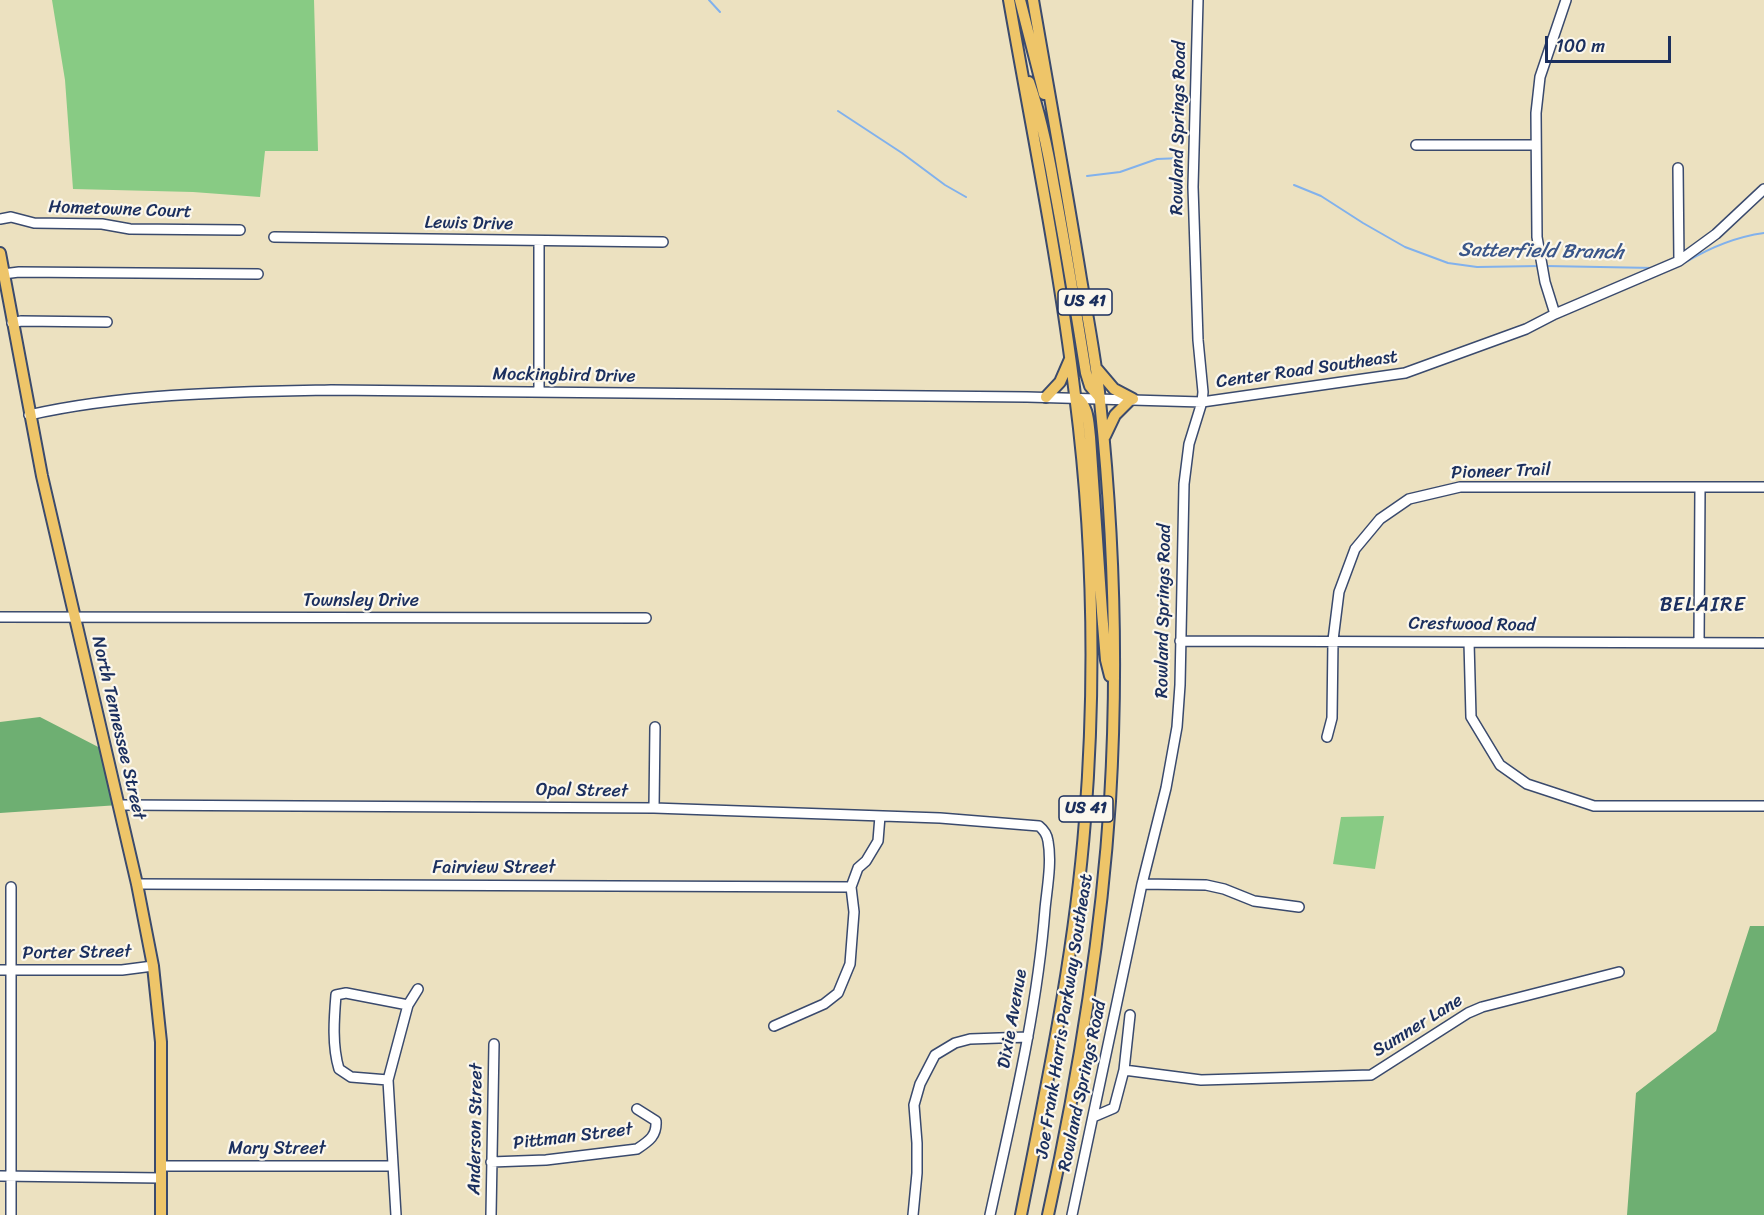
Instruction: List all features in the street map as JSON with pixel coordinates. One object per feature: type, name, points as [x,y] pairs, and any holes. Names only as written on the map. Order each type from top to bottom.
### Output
[{"type":"main road","name":"Joe Frank Harris Parkway Southeast","points":[[1009,0],[1076,397],[1085,504],[1090,637],[1090,703],[1085,819],[1072,943],[1063,1005],[1022,1215]]},
{"type":"main road","points":[[1020,0],[1040,83],[1052,107]]},
{"type":"main road","name":"Joe Frank Harris Parkway Southeast","points":[[1033,0],[1100,398],[1113,581],[1114,687],[1110,802],[1095,951],[1070,1106],[1048,1215]]},
{"type":"main road","points":[[1021,63],[1035,98],[1048,155],[1086,373],[1090,386],[1100,398]]},
{"type":"main road","name":"North Tennessee Street","points":[[0,253],[29,415],[137,884],[153,966],[161,1042],[161,1215]]},
{"type":"main road","points":[[1046,397],[1060,381],[1070,359]]},
{"type":"main road","points":[[1095,367],[1114,389],[1132,399],[1115,415],[1104,439]]},
{"type":"main road","points":[[1076,397],[1085,406],[1089,427],[1106,660],[1114,687]]},
{"type":"street","name":"Rowland Springs Road","points":[[1072,1215],[1174,745],[1180,685],[1185,469],[1192,432],[1202,402],[1197,329],[1193,187],[1198,0]]},
{"type":"street","points":[[1555,314],[1545,282],[1537,237],[1536,113],[1540,76],[1566,0]]},
{"type":"street","points":[[1416,145],[1536,145]]},
{"type":"street","points":[[1678,168],[1679,261]]},
{"type":"street","name":"Center Road Southeast","points":[[1132,399],[1202,402],[1405,373],[1526,329],[1555,314],[1679,261],[1716,234],[1764,189]]},
{"type":"street","name":"Hometowne Court","points":[[0,219],[20,219],[34,223],[102,224],[130,229],[240,230]]},
{"type":"street","name":"Lewis Drive","points":[[274,237],[663,242]]},
{"type":"street","points":[[539,242],[539,392]]},
{"type":"street","points":[[3,274],[19,272],[258,274]]},
{"type":"street","points":[[12,323],[21,321],[107,322]]},
{"type":"street","name":"Mockingbird Drive","points":[[29,415],[126,400],[224,392],[331,390],[1132,399]]},
{"type":"street","name":"Pioneer Trail","points":[[1327,737],[1332,718],[1333,640],[1339,592],[1355,549],[1380,519],[1409,499],[1460,487],[1764,487]]},
{"type":"street","points":[[1700,488],[1700,643]]},
{"type":"street","name":"Townsley Drive","points":[[0,617],[646,618]]},
{"type":"street","name":"Crestwood Road","points":[[1180,640],[1764,643]]},
{"type":"street","points":[[1469,642],[1471,717],[1500,765],[1527,784],[1594,806],[1764,806]]},
{"type":"street","points":[[654,808],[655,727]]},
{"type":"street","name":"Opal Street","points":[[119,805],[654,808],[880,816],[1035,825],[1042,829]]},
{"type":"street","points":[[774,1026],[824,1004],[838,993],[850,964],[854,912],[851,887],[858,868],[866,861],[878,841],[880,816]]},
{"type":"street","name":"Dixie Avenue","points":[[990,1215],[1028,1037],[1040,958],[1049,862],[1048,843],[1042,829]]},
{"type":"street","name":"Fairview Street","points":[[137,884],[851,887]]},
{"type":"street","points":[[1142,884],[1206,885],[1224,889],[1254,901],[1299,907]]},
{"type":"street","points":[[11,887],[11,1215]]},
{"type":"street","name":"Porter Street","points":[[0,970],[122,970],[153,966]]},
{"type":"street","name":"Sumner Lane","points":[[1124,1070],[1202,1080],[1371,1075],[1468,1013],[1482,1007],[1618,972]]},
{"type":"street","points":[[396,1215],[388,1080],[408,1005],[418,988]]},
{"type":"street","points":[[388,1080],[351,1077],[339,1070],[336,1060],[334,1019],[336,995],[346,993],[408,1005]]},
{"type":"street","points":[[1094,1117],[1114,1108],[1124,1070],[1130,1015]]},
{"type":"street","points":[[913,1215],[917,1173],[914,1106],[920,1084],[935,1055],[955,1043],[970,1039],[1028,1037]]},
{"type":"street","name":"Anderson Street","points":[[491,1215],[494,1044]]},
{"type":"street","name":"Pittman Street","points":[[491,1162],[546,1160],[637,1149],[650,1141],[656,1130],[656,1121],[637,1108]]},
{"type":"street","name":"Mary Street","points":[[161,1166],[393,1166]]},
{"type":"street","points":[[0,1176],[161,1178]]},
{"type":"green space","points":[[52,0],[314,0],[318,151],[265,151],[260,197],[193,192],[73,189],[65,80]]},
{"type":"green space","points":[[40,717],[106,751],[119,805],[0,813],[0,722]]},
{"type":"green space","points":[[1384,816],[1375,869],[1333,864],[1341,817]]},
{"type":"green space","points":[[1750,926],[1764,926],[1764,1215],[1627,1215],[1636,1093],[1716,1031]]},
{"type":"waterway","name":"Satterfield Branch","points":[[709,0],[720,12]]},
{"type":"waterway","name":"Satterfield Branch","points":[[838,111],[966,197]]},
{"type":"waterway","name":"Satterfield Branch","points":[[1087,176],[1120,172],[1157,159],[1182,158]]},
{"type":"waterway","name":"Satterfield Branch","points":[[1294,185],[1321,196],[1405,247],[1448,263],[1477,267],[1540,266]]},
{"type":"waterway","name":"Satterfield Branch","points":[[1686,262],[1724,243],[1764,233]]},
{"type":"waterway","name":"Satterfield Branch","points":[[1546,266],[1654,268]]},
{"type":"district","name":"BELAIRE","points":[[1703,606]]}]
